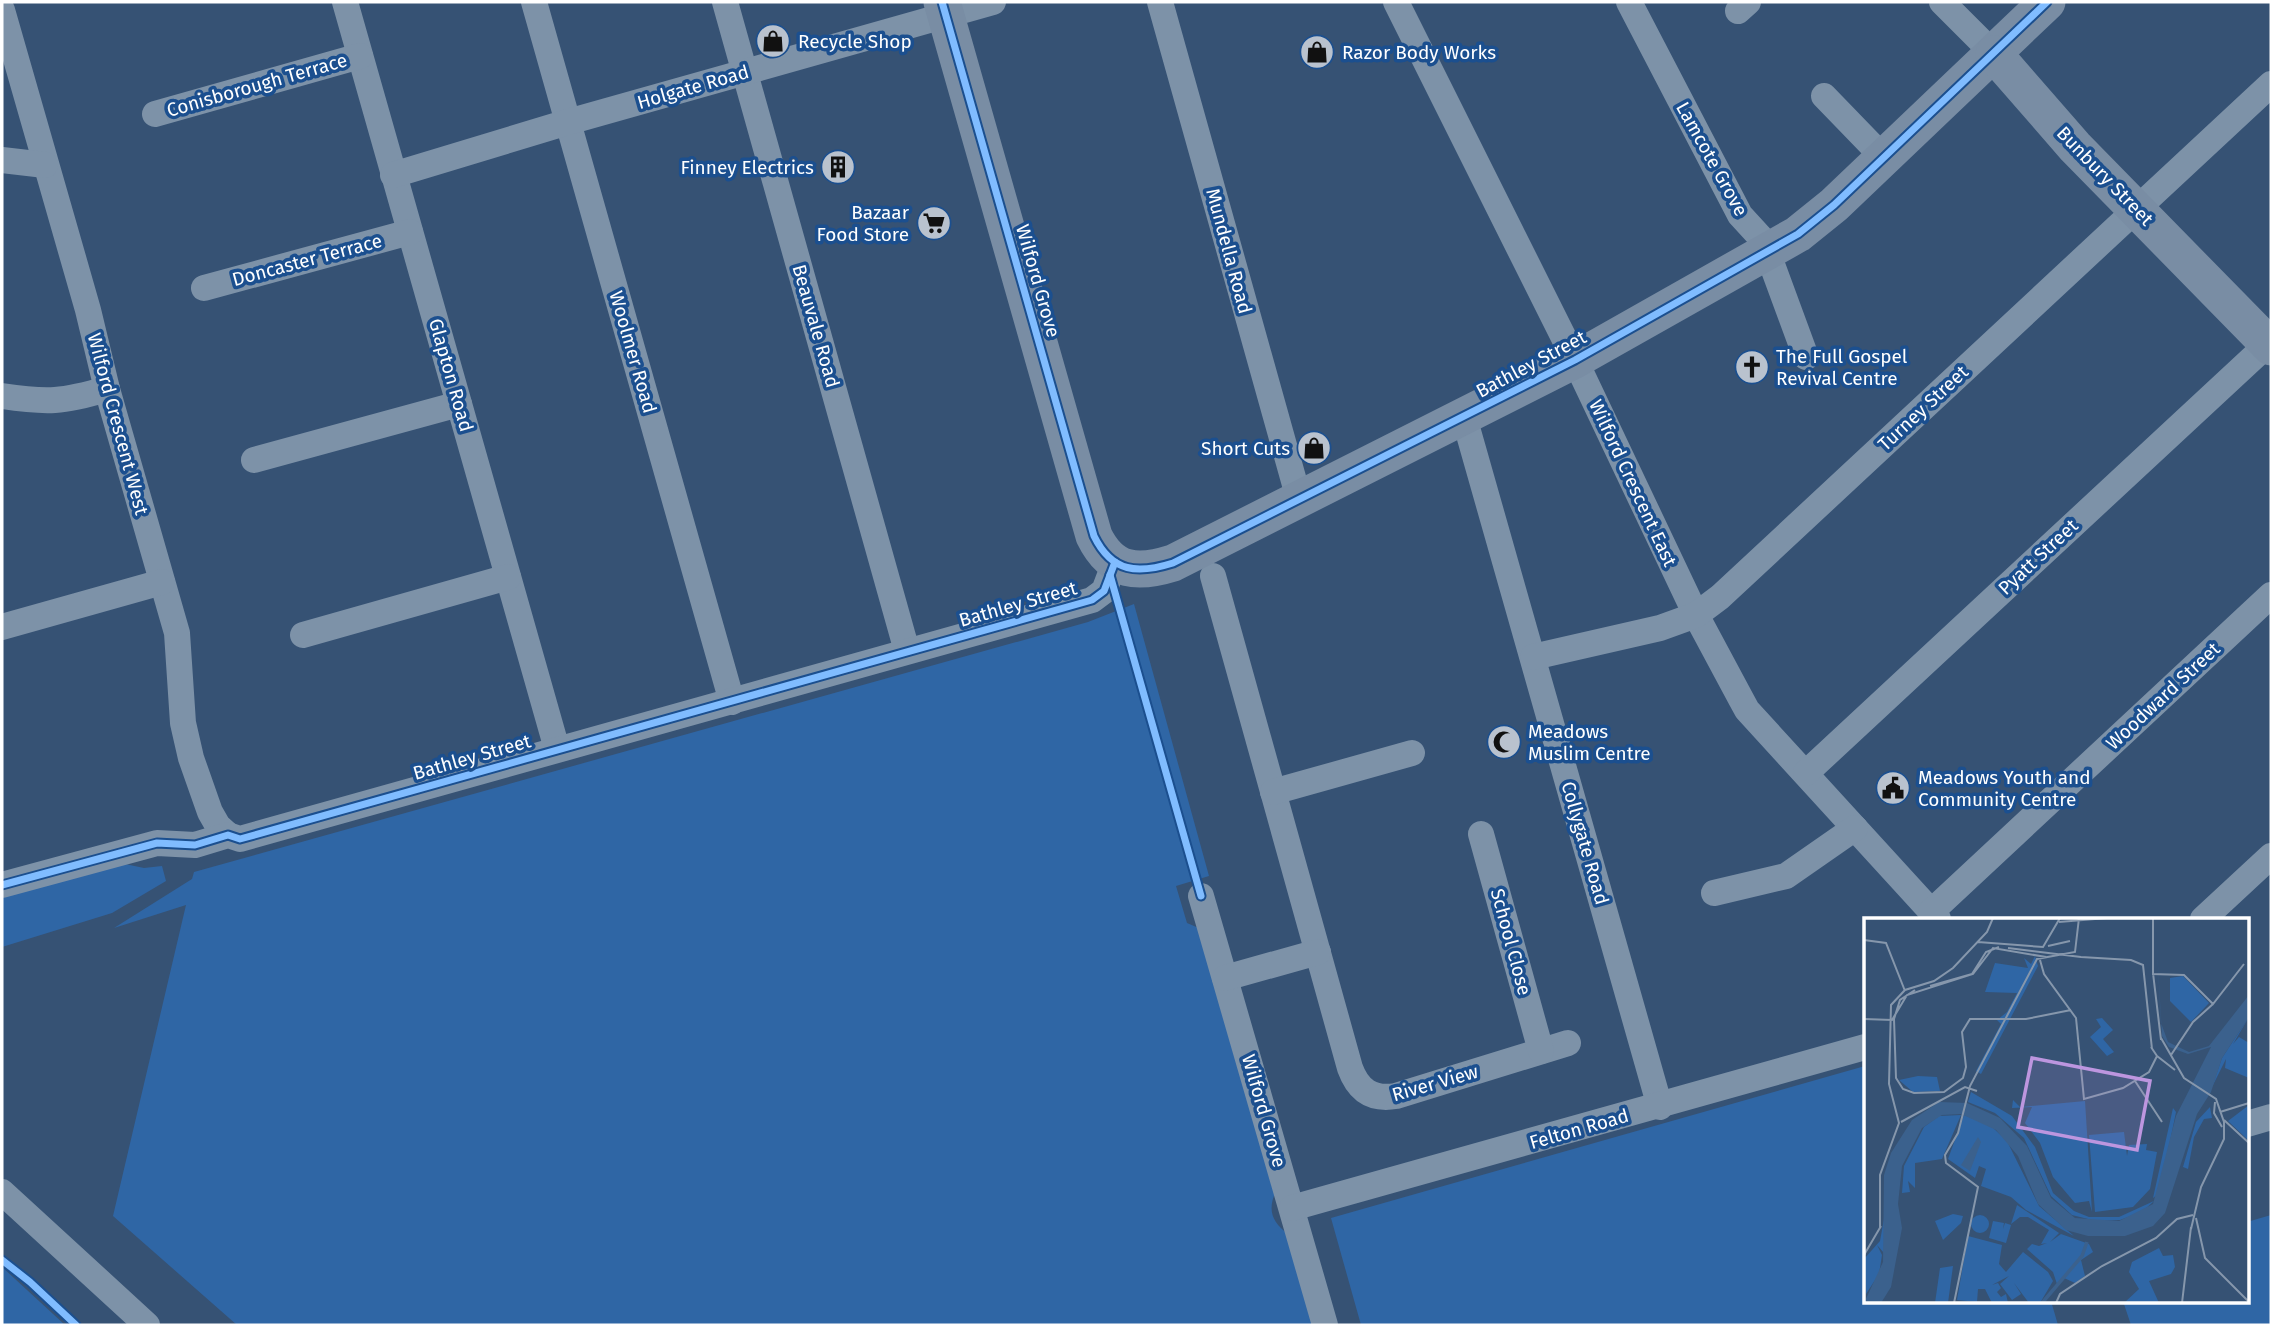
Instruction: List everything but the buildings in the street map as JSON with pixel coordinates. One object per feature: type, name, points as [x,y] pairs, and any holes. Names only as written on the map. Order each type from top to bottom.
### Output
[{"type":"street","name":"Glapton Road","points":[[345,2],[556,749]]},
{"type":"street","name":"Woolmer Road","points":[[534,2],[732,702]]},
{"type":"street","name":"Beauvale Road","points":[[725,2],[907,651]]},
{"type":"street","name":"Holgate Road","points":[[393,175],[746,72],[944,8],[993,2]]},
{"type":"street","name":"Mundella Road","points":[[1160,2],[1300,499]]},
{"type":"street","name":"Wilford Crescent East","points":[[1396,2],[1575,360],[1696,615],[1747,710],[1934,916]]},
{"type":"street","name":"Lamcote Grove","points":[[1629,2],[1740,215],[1762,239],[1768,251],[1806,357]]},
{"type":"street","name":"Bunbury Street","points":[[1942,2],[1994,54],[2075,147],[2135,210],[2270,344]]},
{"type":"street","name":"Bathley Street","points":[[2,885],[157,843],[195,845],[228,835],[240,839],[1093,600],[1104,591],[1115,562],[1128,569],[1138,570],[1151,570],[1173,563],[1575,360],[1798,233],[1834,205],[1884,159],[2047,2]]},
{"type":"street","name":"Wilford Grove","points":[[944,8],[1094,536],[1100,549],[1115,562]]},
{"type":"street","name":"Wilford Crescent West","points":[[2,10],[177,633],[183,723],[191,758],[210,812],[218,826],[228,835]]},
{"type":"street","name":"Conisborough Terrace","points":[[155,114],[360,57]]},
{"type":"street","name":"Turney Street","points":[[1533,657],[1660,628],[1696,615],[1747,573],[2271,83]]},
{"type":"street","points":[[1824,96],[1884,159]]},
{"type":"street","points":[[2,160],[45,165]]},
{"type":"street","name":"Doncaster Terrace","points":[[204,288],[410,232]]},
{"type":"street","name":"Pyatt Street","points":[[1805,773],[2270,344]]},
{"type":"street","points":[[2,396],[69,400],[107,389]]},
{"type":"street","points":[[254,460],[459,404]]},
{"type":"street","name":"Collygate Road","points":[[1464,417],[1660,1107]]},
{"type":"street","name":"River View","points":[[1213,576],[1354,1079],[1367,1093],[1385,1098],[1568,1043]]},
{"type":"street","points":[[303,635],[508,577]]},
{"type":"street","points":[[2,627],[162,582]]},
{"type":"street","name":"Woodward Street","points":[[1934,916],[2271,595]]},
{"type":"street","points":[[1273,792],[1412,753]]},
{"type":"street","points":[[1714,893],[1786,876],[1855,828]]},
{"type":"street","name":"School Close","points":[[1481,834],[1541,1051]]},
{"type":"street","points":[[2204,918],[2271,856]]},
{"type":"street","name":"Wilford Grove","points":[[1201,896],[1325,1325]]},
{"type":"street","points":[[1225,978],[1318,952]]},
{"type":"street","name":"Felton Road","points":[[1292,1208],[1660,1107],[1864,1047]]},
{"type":"street","points":[[2,1192],[147,1325]]},
{"type":"shaded area","points":[[1134,604],[1209,876],[1176,886],[1187,923],[1201,929],[1276,1191],[1272,1204],[1273,1215],[1278,1225],[1288,1234],[1313,1325],[237,1325],[113,1216],[186,905],[114,928],[192,879],[194,872],[1088,622]]},
{"type":"shaded area","points":[[125,864],[144,868],[162,866],[166,881],[112,913],[2,947],[2,893]]},
{"type":"shaded area","points":[[1864,1066],[1864,1302],[2051,1302],[2058,1325],[1361,1325],[1331,1218]]},
{"type":"shaded area","points":[[2271,1215],[2271,1325],[2131,1325],[2123,1302],[2248,1302],[2248,1222]]},
{"type":"shaded area","points":[[2,1267],[65,1325],[2,1325]]},
{"type":"cycle path","points":[[942,2],[1094,536],[1101,548],[1118,564],[1137,569],[1173,563],[1575,360],[1798,234],[1834,205],[2047,2]]},
{"type":"cycle path","points":[[2,885],[157,843],[195,845],[228,835],[240,839],[1092,600],[1104,591],[1115,562]]},
{"type":"cycle path","points":[[1110,575],[1201,896]]},
{"type":"cycle path","points":[[2,1260],[76,1325]]},
{"type":"place","name":"Recycle Shop","points":[[773,41]]},
{"type":"place","name":"Razor Body Works","points":[[1317,52]]},
{"type":"place","name":"Finney Electrics","points":[[838,167]]},
{"type":"place","name":"Bazaar Food Store","points":[[934,223]]},
{"type":"place","name":"The Full Gospel Revival Centre","points":[[1752,367]]},
{"type":"place","name":"Short Cuts","points":[[1314,448]]},
{"type":"place","name":"Meadows Muslim Centre","points":[[1504,742]]},
{"type":"place","name":"Meadows Youth and Community Centre","points":[[1893,788]]}]
